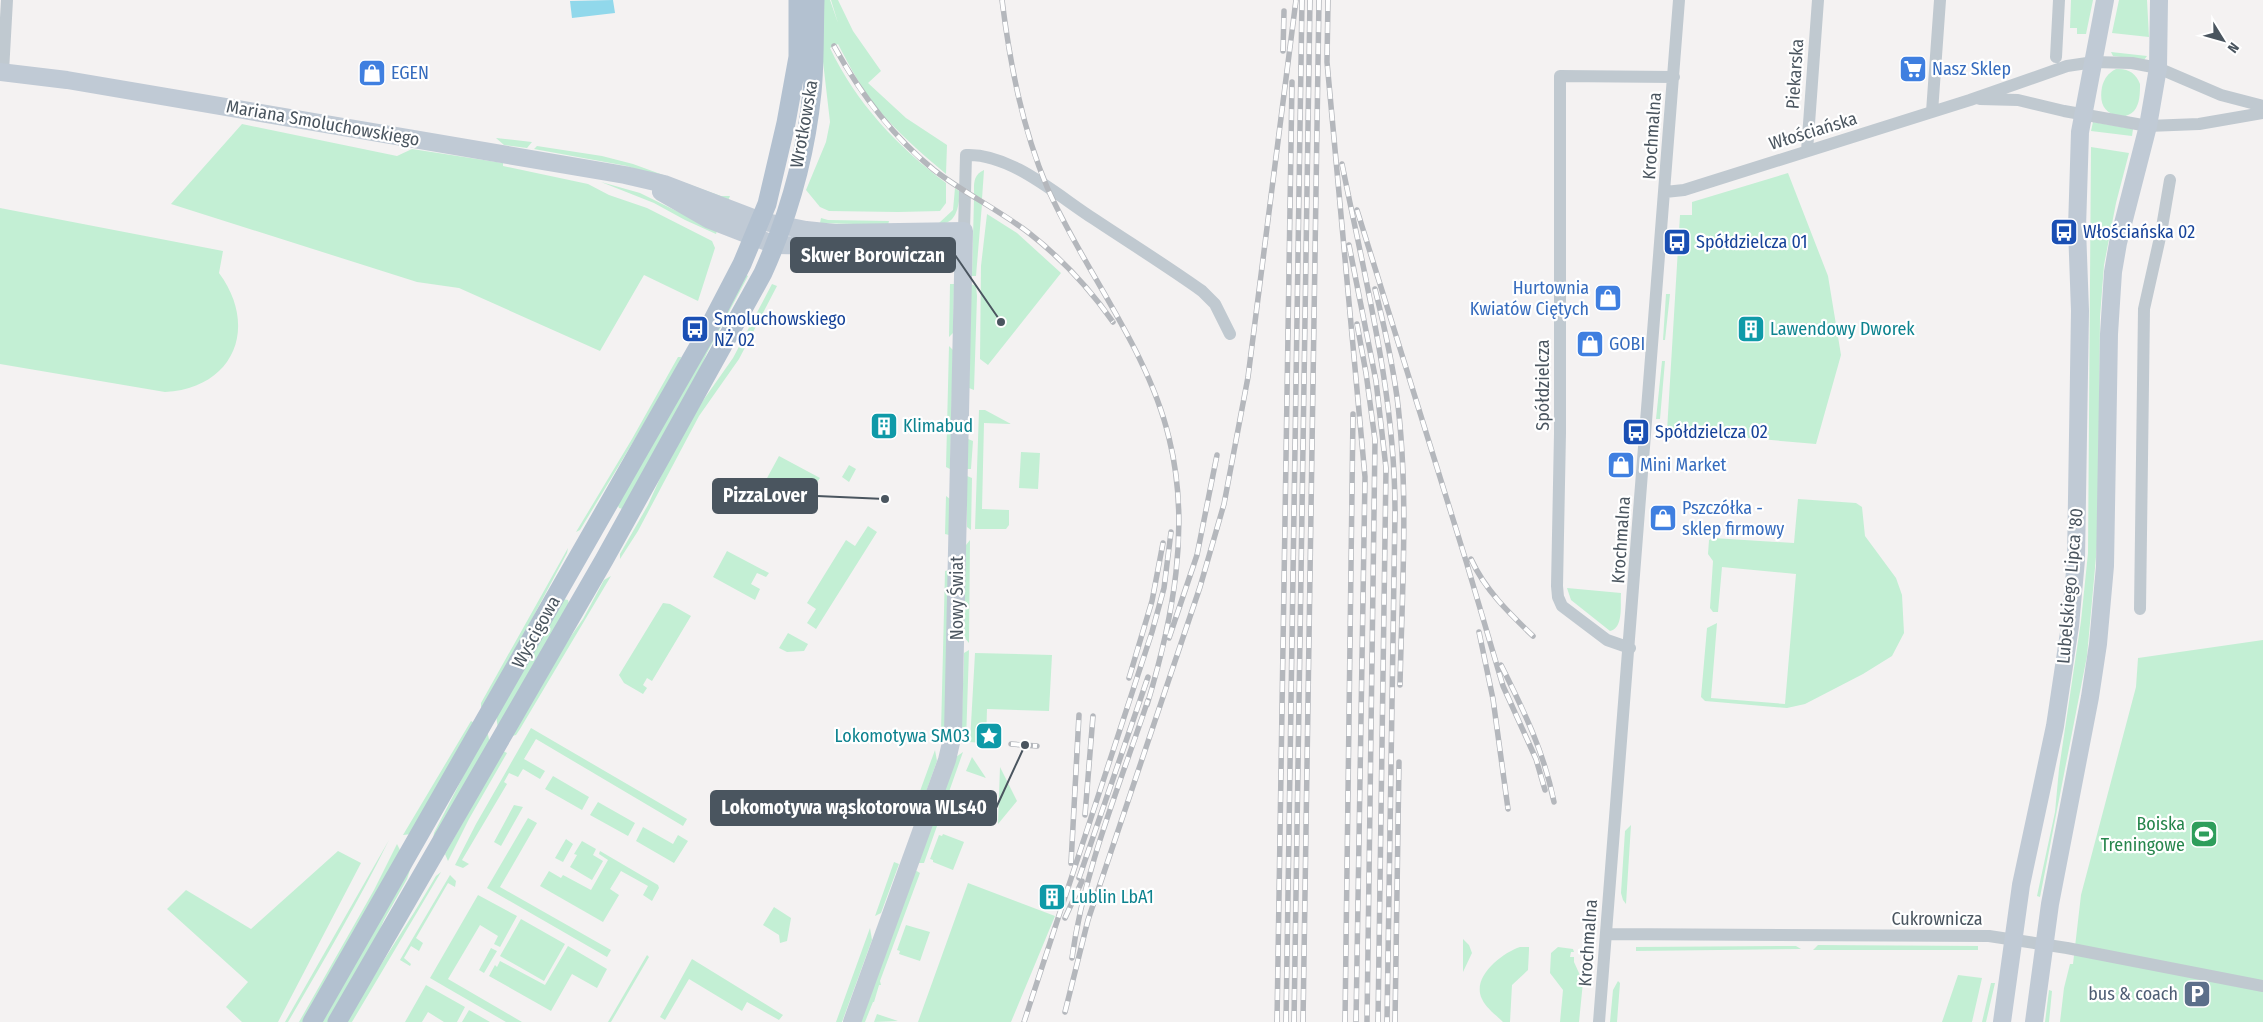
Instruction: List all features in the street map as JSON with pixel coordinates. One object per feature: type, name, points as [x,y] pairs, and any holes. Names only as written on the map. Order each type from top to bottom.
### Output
[{"type":"main road","name":"Wrotkowska","points":[[758,229],[773,184],[798,57],[798,0]]},
{"type":"main road","name":"Wrotkowska","points":[[775,245],[805,144],[813,83],[815,0]]},
{"type":"main road","points":[[2094,62],[2105,0]]},
{"type":"main road","points":[[2158,68],[2159,0]]},
{"type":"main road","name":"Lubelskiego Lipca '80","points":[[2002,1022],[2021,885],[2055,726],[2070,626],[2076,570],[2080,311],[2077,228],[2080,139],[2082,114],[2094,62]]},
{"type":"main road","name":"Lubelskiego Lipca '80","points":[[2034,1022],[2050,904],[2090,697],[2098,644],[2105,566],[2109,334],[2113,272],[2118,243],[2148,126],[2158,68]]},
{"type":"main road","name":"Mariana Smoluchowskiego","points":[[1,72],[67,80],[645,179],[661,192],[708,219],[758,229],[781,225],[835,233],[964,237]]},
{"type":"main road","name":"Mariana Smoluchowskiego","points":[[758,229],[775,245],[832,246],[964,237]]},
{"type":"main road","name":"Wyścigowa","points":[[312,1022],[704,337],[758,229]]},
{"type":"main road","name":"Nowy Świat","points":[[852,1022],[947,760],[953,734],[964,237]]},
{"type":"main road","name":"Wyścigowa","points":[[337,1022],[604,560],[725,344],[763,273],[775,245]]},
{"type":"street","points":[[1,72],[7,0]]},
{"type":"street","name":"Krochmalna","points":[[1599,1022],[1680,0]]},
{"type":"street","name":"Piekarska","points":[[1807,150],[1818,0]]},
{"type":"street","points":[[1932,112],[1940,0]]},
{"type":"street","points":[[2056,57],[2059,0]]},
{"type":"street","name":"Włościańska","points":[[1665,192],[1684,190],[1970,100],[2067,66],[2094,62],[2132,63],[2158,68]]},
{"type":"street","points":[[2158,68],[2221,95],[2263,106]]},
{"type":"street","name":"Spółdzielcza","points":[[1630,648],[1607,640],[1562,606],[1557,591],[1560,434],[1560,76],[1674,77]]},
{"type":"street","name":"Włościańska","points":[[1970,100],[2007,99],[2148,126]]},
{"type":"street","points":[[2148,126],[2199,124],[2263,113]]},
{"type":"street","name":"Nowy Świat","points":[[964,237],[966,156],[979,155],[990,157],[1040,182],[1202,291],[1215,304],[1230,334]]},
{"type":"street","points":[[2140,609],[2144,309],[2161,234],[2170,180]]},
{"type":"street","name":"Cukrownicza","points":[[1606,934],[1984,936],[2044,944],[2263,986]]},
{"type":"green space","points":[[824,0],[830,0],[838,23],[831,0],[838,0],[853,31],[881,71],[868,83],[906,118],[947,145],[946,174],[892,125],[876,107],[860,84],[838,44],[830,48],[852,87],[880,123],[911,154],[946,183],[946,203],[940,211],[829,211],[820,207],[806,190],[826,142],[830,122],[822,53]]},
{"type":"green space","points":[[2071,0],[2093,0],[2086,34],[2077,34],[2077,28],[2070,28]]},
{"type":"green space","points":[[2119,0],[2147,0],[2149,37],[2112,33]]},
{"type":"green space","points":[[2111,52],[2147,56],[2144,60],[2113,56]]},
{"type":"green space","points":[[2116,69],[2124,69],[2131,72],[2140,84],[2140,95],[2137,105],[2134,111],[2126,116],[2110,113],[2102,103],[2101,93],[2104,81]]},
{"type":"green space","points":[[2093,122],[2133,129],[2132,136],[2091,131]]},
{"type":"green space","points":[[242,124],[397,156],[412,149],[503,163],[503,166],[588,184],[609,195],[647,208],[712,241],[715,248],[698,301],[644,275],[600,351],[459,288],[417,282],[171,204]]},
{"type":"green space","points":[[496,138],[532,142],[527,148],[504,145]]},
{"type":"green space","points":[[537,146],[602,156],[633,164],[721,196],[730,196],[728,201],[627,166],[534,149]]},
{"type":"green space","points":[[2091,147],[2129,153],[2116,203],[2104,265],[2100,317],[2098,535],[2087,656],[2040,897],[2037,896],[2055,812],[2059,769],[2081,621],[2088,553]]},
{"type":"green space","points":[[984,170],[982,199],[974,194],[974,186],[976,177]]},
{"type":"green space","points":[[1788,173],[1828,276],[1841,355],[1816,444],[1667,431],[1680,215],[1692,215],[1692,202]]},
{"type":"green space","points":[[601,182],[640,193],[717,231],[716,234],[654,203]]},
{"type":"green space","points":[[955,188],[960,192],[956,213],[950,221],[939,223],[953,210]]},
{"type":"green space","points":[[974,199],[982,204],[976,276],[972,276]]},
{"type":"green space","points":[[0,208],[223,251],[219,273],[231,293],[237,314],[238,333],[233,351],[223,367],[208,379],[189,388],[165,392],[0,364]]},
{"type":"green space","points":[[987,214],[1017,233],[1061,273],[988,365],[980,359],[981,266]]},
{"type":"green space","points":[[821,218],[828,220],[889,221],[888,225],[820,223]]},
{"type":"green space","points":[[745,274],[748,276],[707,353],[686,402],[623,509],[619,508],[617,503]]},
{"type":"green space","points":[[772,284],[777,286],[739,359],[699,416],[638,531],[620,559],[620,554],[648,505],[670,456],[702,402],[733,358]]},
{"type":"green space","points":[[950,284],[954,284],[953,333],[949,337]]},
{"type":"green space","points":[[971,284],[976,286],[977,296],[974,390],[969,388]]},
{"type":"green space","points":[[1666,294],[1670,294],[1665,340],[1663,340]]},
{"type":"green space","points":[[949,346],[953,350],[950,469],[946,467]]},
{"type":"green space","points":[[678,357],[681,357],[679,366],[580,530],[576,532],[632,439]]},
{"type":"green space","points":[[1662,361],[1665,361],[1660,419],[1656,419]]},
{"type":"green space","points":[[979,410],[985,410],[1011,424],[984,423],[982,509],[1009,510],[1009,525],[1006,529],[975,529]]},
{"type":"green space","points":[[968,439],[973,441],[971,469],[967,469]]},
{"type":"green space","points":[[1021,452],[1040,453],[1038,489],[1019,488]]},
{"type":"green space","points":[[779,456],[820,478],[817,482],[808,478],[802,489],[811,494],[806,502],[766,480]]},
{"type":"green space","points":[[849,465],[856,469],[849,482],[842,477]]},
{"type":"green space","points":[[967,476],[972,478],[971,530],[967,527]]},
{"type":"green space","points":[[946,496],[950,499],[949,535],[945,534]]},
{"type":"green space","points":[[1798,499],[1856,503],[1862,507],[1865,536],[1896,578],[1902,595],[1904,633],[1892,656],[1863,674],[1805,704],[1787,708],[1705,701],[1701,697],[1707,628],[1717,623],[1711,698],[1785,704],[1796,574],[1722,567],[1718,612],[1713,612],[1710,608],[1713,561],[1708,554],[1709,540],[1713,538],[1794,543]]},
{"type":"green space","points":[[868,526],[877,532],[816,629],[807,623],[816,609],[807,603],[846,540],[855,546]]},
{"type":"green space","points":[[970,540],[969,643],[964,637],[966,545]]},
{"type":"green space","points":[[568,548],[484,709],[481,707],[481,703]]},
{"type":"green space","points":[[727,551],[769,573],[766,577],[757,573],[751,584],[760,589],[755,600],[713,577]]},
{"type":"green space","points":[[949,570],[945,726],[941,731],[945,571]]},
{"type":"green space","points":[[611,576],[520,729],[516,735],[512,736],[552,663],[583,619],[604,580]]},
{"type":"green space","points":[[1567,588],[1621,593],[1619,621],[1614,629],[1610,631],[1571,600]]},
{"type":"green space","points":[[563,599],[568,600],[569,604],[498,729],[496,715]]},
{"type":"green space","points":[[663,603],[670,604],[691,616],[652,681],[647,678],[643,685],[647,688],[643,694],[624,683],[619,675]]},
{"type":"green space","points":[[788,633],[808,644],[804,651],[787,652],[779,648]]},
{"type":"green space","points":[[2263,640],[2263,1022],[2060,1022],[2064,988],[2070,964],[2073,964],[2081,895],[2136,687],[2138,658]]},
{"type":"green space","points":[[969,650],[966,741],[961,736],[964,653]]},
{"type":"green space","points":[[975,653],[1052,655],[1049,711],[987,709],[986,741],[993,742],[993,744],[970,742]]},
{"type":"green space","points":[[471,721],[476,724],[412,834],[403,835]]},
{"type":"green space","points":[[531,728],[687,819],[683,826],[536,739],[524,759],[545,771],[540,779],[523,769],[518,777],[509,773],[504,782],[507,784],[462,860],[469,864],[463,868],[455,865],[476,824]]},
{"type":"green space","points":[[487,730],[490,744],[433,839],[434,833]]},
{"type":"green space","points":[[935,750],[937,761],[920,809],[912,813]]},
{"type":"green space","points":[[503,751],[507,753],[469,819],[448,861],[445,854]]},
{"type":"green space","points":[[963,752],[924,863],[918,863],[956,757]]},
{"type":"green space","points":[[972,757],[986,778],[966,771]]},
{"type":"green space","points":[[1000,767],[1017,801],[998,824]]},
{"type":"green space","points":[[553,776],[589,797],[582,810],[545,789]]},
{"type":"green space","points":[[598,802],[635,823],[628,836],[590,815]]},
{"type":"green space","points":[[514,805],[523,807],[501,846],[494,842]]},
{"type":"green space","points":[[528,818],[537,823],[500,887],[611,950],[607,957],[487,888]]},
{"type":"green space","points":[[1631,825],[1626,904],[1621,893],[1625,831]]},
{"type":"green space","points":[[643,827],[673,844],[678,835],[688,841],[674,863],[636,841]]},
{"type":"green space","points":[[943,834],[964,842],[953,870],[930,859],[939,835],[942,836]]},
{"type":"green space","points":[[566,839],[573,844],[563,862],[555,858]]},
{"type":"green space","points":[[389,840],[327,954],[288,1022],[285,1022]]},
{"type":"green space","points":[[582,841],[596,849],[593,855],[603,861],[592,880],[570,867],[577,855],[574,854]]},
{"type":"green space","points":[[397,844],[401,852],[305,1022],[299,1022],[374,890]]},
{"type":"green space","points":[[338,851],[361,863],[278,1022],[242,1022],[226,1007],[248,982],[167,909],[186,890],[251,929]]},
{"type":"green space","points":[[600,851],[658,885],[659,888],[652,901],[643,895],[648,886],[621,871],[610,889],[619,895],[603,922],[540,886],[549,871],[561,878],[563,875],[591,890],[608,860],[599,854]]},
{"type":"green space","points":[[894,862],[899,864],[881,913],[875,916]]},
{"type":"green space","points":[[411,867],[407,879],[384,920],[367,960],[331,1022],[320,1022]]},
{"type":"green space","points":[[915,870],[920,873],[880,981],[881,985],[879,985],[865,1022],[860,1022]]},
{"type":"green space","points":[[441,872],[352,1022],[346,1022],[436,876]]},
{"type":"green space","points":[[450,875],[456,881],[455,887],[448,883],[416,938],[423,943],[419,951],[411,946],[404,958],[411,964],[410,966],[400,960]]},
{"type":"green space","points":[[968,883],[1055,916],[1011,1022],[918,1022]]},
{"type":"green space","points":[[478,895],[517,916],[500,947],[494,944],[498,936],[480,925],[448,979],[522,1022],[506,1022],[430,978]]},
{"type":"green space","points":[[1596,905],[1594,919],[1587,927],[1588,916]]},
{"type":"green space","points":[[774,907],[791,918],[787,941],[780,943],[779,935],[763,925]]},
{"type":"green space","points":[[1927,918],[1983,918],[1981,926],[1925,921]]},
{"type":"green space","points":[[521,919],[565,944],[544,981],[500,956]]},
{"type":"green space","points":[[906,925],[930,932],[920,961],[899,954],[900,951],[897,950]]},
{"type":"green space","points":[[870,928],[872,940],[842,1022],[836,1022]]},
{"type":"green space","points":[[1463,939],[1469,945],[1472,953],[1463,972]]},
{"type":"green space","points":[[1818,945],[1978,946],[1978,950],[1813,950]]},
{"type":"green space","points":[[568,946],[607,969],[597,988],[572,974],[551,1011],[489,976],[495,965],[497,967],[500,961],[545,985]]},
{"type":"green space","points":[[1796,946],[1801,949],[1636,951],[1636,947]]},
{"type":"green space","points":[[1520,947],[1529,947],[1528,970],[1512,985],[1510,1022],[1503,1022],[1482,999],[1480,991],[1481,982],[1484,974],[1497,960]]},
{"type":"green space","points":[[1558,947],[1573,949],[1574,952],[1571,952],[1570,957],[1574,957],[1574,962],[1583,982],[1579,1022],[1560,1022],[1563,990],[1550,973],[1551,953]]},
{"type":"green space","points":[[491,948],[497,951],[484,973],[479,970]]},
{"type":"green space","points":[[647,955],[649,957],[611,1022],[608,1022]]},
{"type":"green space","points":[[692,959],[783,1015],[779,1020],[747,1002],[742,1011],[689,979],[665,1020],[660,1017]]},
{"type":"green space","points":[[1958,975],[1982,978],[1972,1022],[1942,1022]]},
{"type":"green space","points":[[1618,981],[1620,983],[1617,1022],[1610,1022],[1613,990]]},
{"type":"green space","points":[[1991,983],[1995,983],[1986,1022],[1982,1022]]},
{"type":"green space","points":[[426,985],[465,1007],[457,1022],[444,1022],[428,1012],[422,1022],[405,1022]]},
{"type":"green space","points":[[2049,990],[2052,991],[2049,1022],[2045,1022]]},
{"type":"green space","points":[[469,1010],[490,1022],[462,1022]]},
{"type":"green space","points":[[877,1014],[898,1021],[874,1022]]},
{"type":"water","points":[[613,0],[615,13],[572,18],[570,1]]},
{"type":"railway","points":[[1002,0],[1018,95],[1038,164],[1062,218],[1131,341],[1159,405],[1169,438],[1175,471],[1179,538],[1171,606],[1147,705]]},
{"type":"railway","points":[[1065,1012],[1088,920],[1200,587],[1224,504],[1248,377],[1296,0]]},
{"type":"railway","points":[[1286,1022],[1302,0]]},
{"type":"railway","points":[[1294,1022],[1310,0]]},
{"type":"railway","points":[[1303,1022],[1319,0]]},
{"type":"railway","points":[[1328,0],[1327,62],[1365,477],[1356,1022]]},
{"type":"railway","points":[[1283,51],[1284,11]]},
{"type":"railway","points":[[834,46],[866,97],[890,128],[918,157],[957,186],[1018,225],[1041,243],[1074,274],[1113,322]]},
{"type":"railway","points":[[1277,1022],[1292,82]]},
{"type":"railway","points":[[1342,164],[1377,337],[1390,424],[1394,467],[1395,511],[1387,1022]]},
{"type":"railway","points":[[1357,210],[1503,686],[1536,759],[1545,790]]},
{"type":"railway","points":[[1349,245],[1376,381],[1386,468],[1378,1022]]},
{"type":"railway","points":[[1375,289],[1393,370],[1401,433],[1404,541],[1400,685]]},
{"type":"railway","points":[[1357,324],[1375,440],[1367,1022]]},
{"type":"railway","points":[[1345,1022],[1353,414]]},
{"type":"railway","points":[[1169,638],[1197,555],[1217,455]]},
{"type":"railway","points":[[1024,1022],[1152,632],[1164,588],[1171,532]]},
{"type":"railway","points":[[1129,678],[1152,601],[1163,543]]},
{"type":"railway","points":[[1471,559],[1490,591],[1533,636]]},
{"type":"railway","points":[[1479,632],[1493,699],[1508,809]]},
{"type":"railway","points":[[1501,665],[1539,749],[1554,802]]},
{"type":"railway","points":[[1079,878],[1148,677]]},
{"type":"railway","points":[[1072,958],[1085,892],[1094,860],[1148,700]]},
{"type":"railway","points":[[1071,863],[1079,715]]},
{"type":"railway","points":[[1085,815],[1093,716]]},
{"type":"railway","points":[[1011,744],[1037,746]]},
{"type":"railway","points":[[1395,1022],[1399,762]]},
{"type":"railway","points":[[1065,918],[1082,881]]},
{"type":"place","name":"Nasz Sklep","points":[[1913,69]]},
{"type":"place","name":"EGEN","points":[[372,73]]},
{"type":"place","name":"Włościańska 02","points":[[2064,232]]},
{"type":"place","name":"Spółdzielcza 01","points":[[1677,242]]},
{"type":"place","name":"Hurtownia Kwiatów Ciętych","points":[[1608,298]]},
{"type":"place","name":"Skwer Borowiczan","points":[[1001,322]]},
{"type":"place","name":"Smoluchowskiego NŻ 02","points":[[695,329]]},
{"type":"place","name":"Lawendowy Dworek","points":[[1751,329]]},
{"type":"place","name":"GOBI","points":[[1590,344]]},
{"type":"place","name":"Klimabud","points":[[884,426]]},
{"type":"place","name":"Spółdzielcza 02","points":[[1636,432]]},
{"type":"place","name":"Mini Market","points":[[1621,465]]},
{"type":"place","name":"PizzaLover","points":[[885,499]]},
{"type":"place","name":"Pszczółka - sklep firmowy","points":[[1663,518]]},
{"type":"place","name":"Lokomotywa SM03","points":[[989,736]]},
{"type":"place","name":"Lokomotywa wąskotorowa WLs40","points":[[1025,745]]},
{"type":"place","name":"Boiska Treningowe","points":[[2204,834]]},
{"type":"place","name":"Lublin LbA1","points":[[1052,897]]},
{"type":"place","name":"bus & coach","points":[[2197,994]]}]
